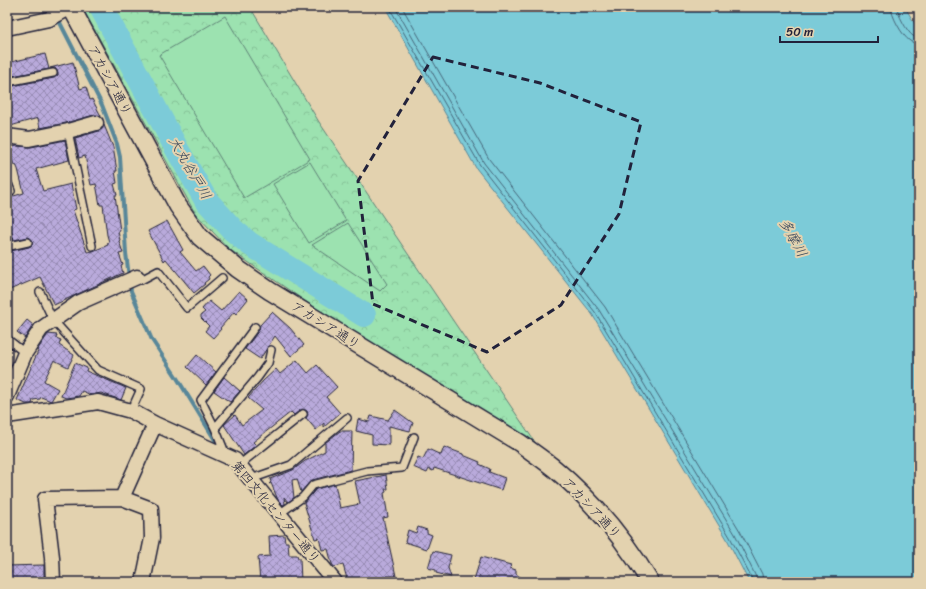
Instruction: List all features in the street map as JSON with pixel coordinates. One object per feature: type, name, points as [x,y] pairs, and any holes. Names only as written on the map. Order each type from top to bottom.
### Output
[{"type":"street","points":[[7,28],[49,19],[68,9]]},
{"type":"street","name":"アカシア通り","points":[[68,9],[178,206],[200,237],[238,269],[270,291],[520,443],[555,470],[586,498],[612,527],[640,564],[650,582]]},
{"type":"street","points":[[7,136],[30,138],[68,131],[96,123]]},
{"type":"street","points":[[7,396],[25,353],[41,329],[78,303],[137,277]]},
{"type":"street","name":"第四文化センター通り","points":[[7,416],[98,402],[131,411],[155,424],[235,460],[279,514],[328,579]]},
{"type":"street","points":[[122,498],[155,424]]},
{"type":"street","points":[[53,582],[52,557],[45,499],[122,498],[151,509],[152,538],[143,582]]},
{"type":"lane","points":[[7,82],[53,73]]},
{"type":"lane","points":[[68,131],[92,246]]},
{"type":"lane","points":[[7,181],[11,190],[7,192]]},
{"type":"lane","points":[[7,234],[10,246],[28,242]]},
{"type":"lane","points":[[137,277],[141,280],[158,271],[187,308],[222,278]]},
{"type":"lane","points":[[40,292],[53,320],[98,370],[141,389],[131,411]]},
{"type":"lane","points":[[226,456],[215,428],[201,400],[255,327]]},
{"type":"lane","points":[[7,339],[25,353]]},
{"type":"lane","points":[[215,428],[258,378],[268,363],[271,350]]},
{"type":"lane","points":[[239,465],[303,414]]},
{"type":"lane","points":[[251,479],[291,465],[347,418]]},
{"type":"lane","points":[[279,514],[303,497],[313,486],[366,471],[402,468],[414,437]]},
{"type":"highlighted area","points":[[433,57],[540,83],[641,122],[619,214],[561,305],[487,352],[373,304],[358,181]]},
{"type":"green space","points":[[82,7],[250,7],[319,122],[541,451],[343,327],[229,249],[195,213]]},
{"type":"green space","points":[[225,16],[310,159],[244,198],[159,55]]},
{"type":"green space","points":[[310,162],[346,221],[309,243],[273,184]]},
{"type":"green space","points":[[348,223],[387,284],[380,291],[312,245]]},
{"type":"water","name":"多摩川","points":[[385,7],[905,7],[919,31],[919,582],[749,582],[727,539],[592,314],[476,168]]},
{"type":"building","points":[[45,54],[49,69],[7,77],[7,63]]},
{"type":"building","points":[[73,62],[80,89],[86,87],[90,100],[92,99],[101,116],[94,115],[66,123],[40,128],[38,118],[7,127],[7,87],[54,78],[58,75],[58,72],[55,68],[50,68]]},
{"type":"building","points":[[104,125],[113,147],[117,171],[115,171],[117,183],[114,184],[117,195],[115,195],[120,231],[118,232],[119,241],[123,253],[119,254],[123,265],[121,266],[123,273],[54,305],[40,277],[7,291],[7,250],[11,251],[29,247],[32,245],[33,241],[29,237],[14,240],[11,231],[7,229],[7,198],[24,193],[18,169],[16,165],[14,166],[9,148],[17,146],[31,147],[65,140],[69,160],[36,169],[43,191],[71,184],[76,209],[73,210],[87,252],[93,251],[108,245],[107,243],[109,242],[103,205],[100,205],[96,184],[91,185],[85,156],[79,158],[75,138],[99,131]]},
{"type":"building","points":[[167,221],[183,250],[180,252],[196,271],[203,266],[210,275],[208,277],[209,279],[204,283],[205,284],[194,293],[166,259],[164,261],[148,231]]},
{"type":"building","points":[[239,291],[248,299],[236,314],[234,312],[213,338],[205,331],[209,326],[201,318],[201,315],[205,312],[202,309],[209,301],[221,311]]},
{"type":"building","points":[[272,312],[290,328],[304,345],[291,356],[275,336],[260,359],[245,349],[259,330],[260,325]]},
{"type":"building","points":[[27,320],[33,325],[25,338],[17,332]]},
{"type":"building","points":[[48,334],[57,335],[56,338],[61,340],[59,345],[74,355],[68,367],[54,360],[44,381],[58,389],[51,401],[41,397],[40,399],[33,400],[32,404],[26,404],[17,400],[38,349]]},
{"type":"building","points":[[197,355],[216,372],[206,385],[187,367]]},
{"type":"building","points":[[297,360],[308,373],[317,365],[337,387],[326,397],[340,413],[324,427],[324,423],[316,430],[306,418],[308,415],[307,411],[302,409],[294,415],[291,412],[253,442],[256,445],[244,455],[224,425],[235,415],[242,425],[262,410],[248,398],[276,369],[280,374]]},
{"type":"building","points":[[75,363],[87,368],[86,371],[126,388],[121,400],[101,393],[91,395],[82,391],[79,396],[66,398],[61,396]]},
{"type":"building","points":[[224,377],[240,391],[230,402],[214,391]]},
{"type":"building","points":[[395,410],[413,423],[410,431],[389,426],[389,445],[372,444],[372,435],[356,431],[358,419],[369,422],[371,416],[388,420]]},
{"type":"building","points":[[340,431],[352,431],[351,470],[312,480],[301,492],[297,479],[292,480],[294,498],[288,502],[284,497],[285,504],[283,505],[278,500],[271,483],[269,484],[271,482],[270,479],[293,470],[305,461],[325,451],[325,443]]},
{"type":"building","points":[[444,447],[480,462],[479,464],[490,469],[489,472],[505,478],[501,490],[434,468],[433,471],[429,469],[427,473],[413,467],[418,457],[423,459],[428,449],[441,455]]},
{"type":"building","points":[[386,475],[388,489],[385,489],[386,492],[384,493],[388,517],[383,518],[396,576],[387,576],[389,582],[348,582],[343,565],[334,567],[328,549],[322,550],[319,538],[315,539],[304,503],[316,489],[335,484],[340,508],[360,504],[355,481]]},
{"type":"building","points":[[418,527],[427,530],[427,533],[432,535],[427,549],[405,542],[408,530],[416,533]]},
{"type":"building","points":[[284,535],[285,542],[288,542],[289,555],[297,555],[298,558],[300,558],[301,582],[260,582],[258,557],[270,556],[269,536]]},
{"type":"building","points":[[433,551],[451,555],[448,568],[451,577],[436,573],[436,570],[428,568]]},
{"type":"building","points":[[481,557],[511,565],[510,568],[516,570],[516,574],[527,582],[480,582],[474,580]]},
{"type":"building","points":[[44,565],[44,581],[7,581],[7,566]]},
{"type":"waterway","points":[[52,7],[102,105],[117,144],[120,157],[129,277]]},
{"type":"waterway","name":"大丸谷戸川","points":[[101,7],[206,200],[233,230],[250,244],[364,315]]},
{"type":"waterway","points":[[130,284],[131,291],[152,340],[215,440]]}]
